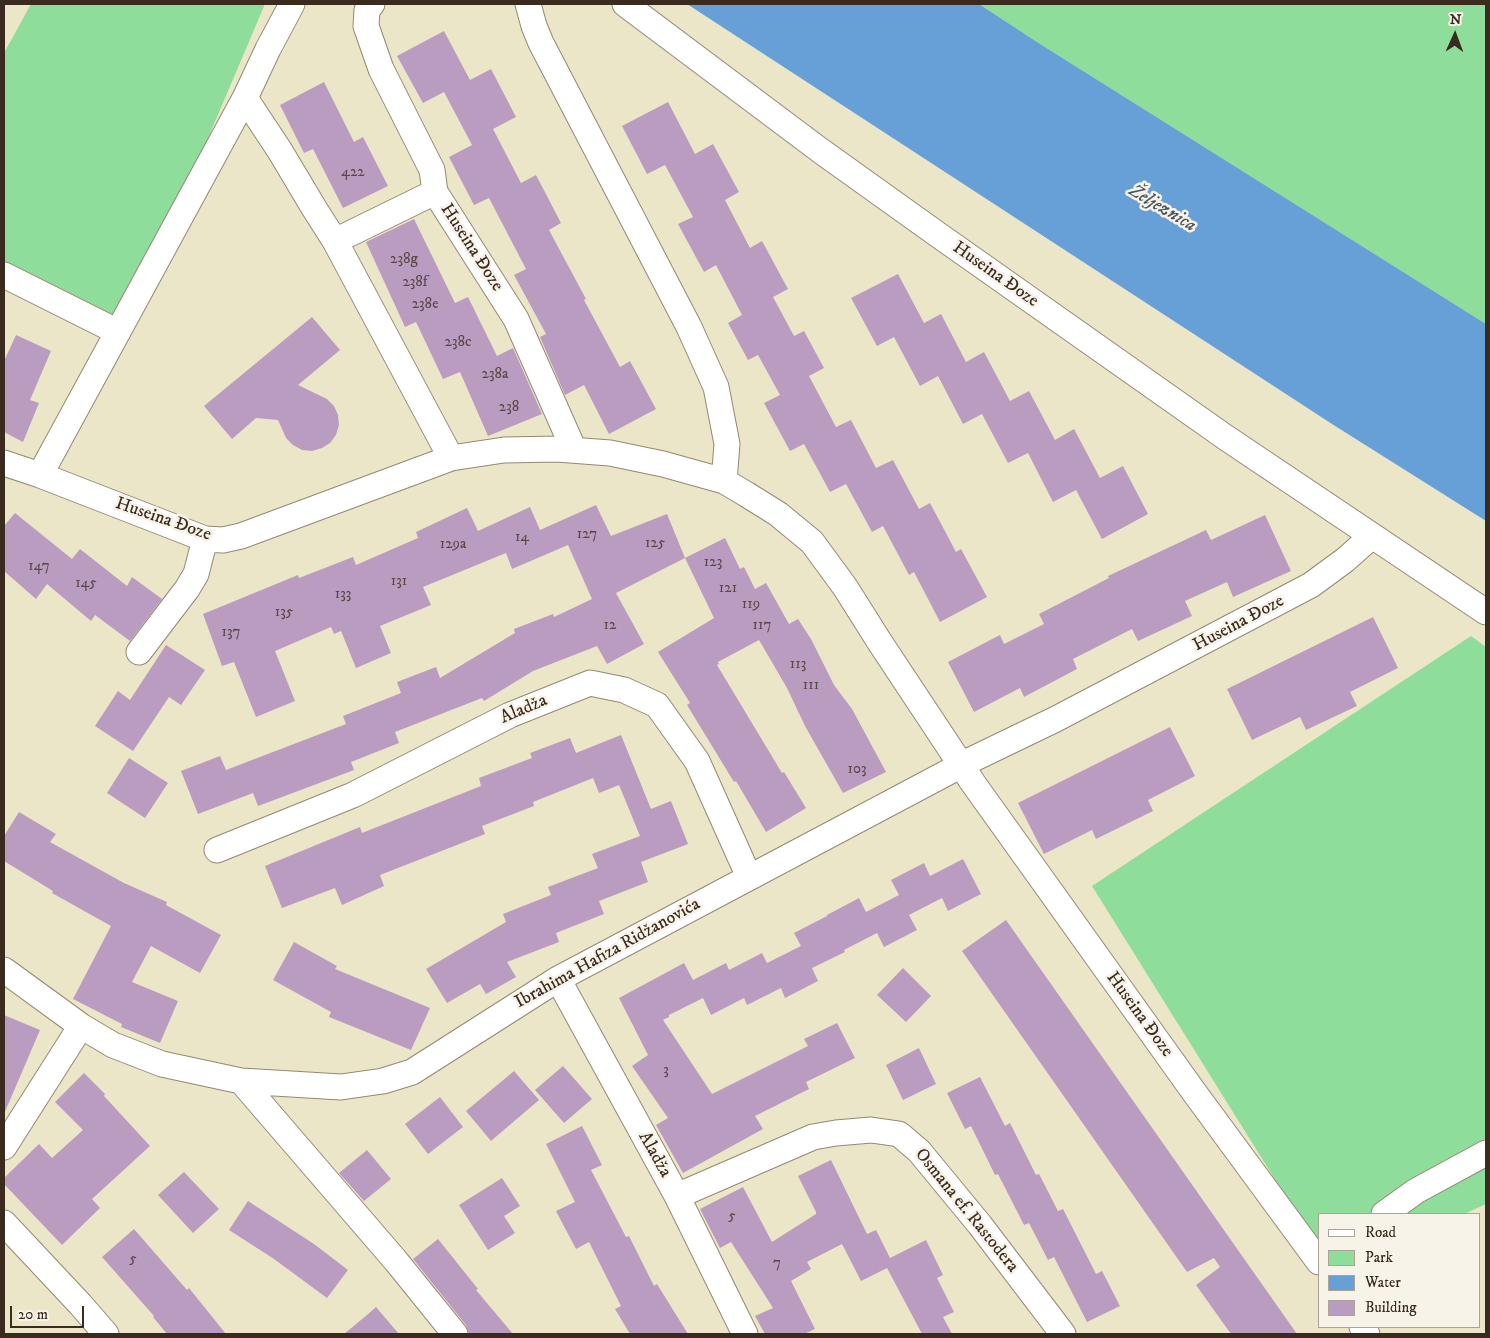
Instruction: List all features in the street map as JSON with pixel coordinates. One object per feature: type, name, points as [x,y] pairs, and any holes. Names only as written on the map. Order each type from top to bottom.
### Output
[{"type":"street","points":[[40,475],[245,98],[268,48],[292,4]]},
{"type":"street","points":[[372,4],[367,10],[366,26],[381,69],[432,170],[434,192]]},
{"type":"street","points":[[528,4],[541,43],[689,327],[716,386],[727,444],[724,481]]},
{"type":"street","name":"Huseina Đoze","points":[[625,4],[820,151],[937,234],[1225,437],[1486,612]]},
{"type":"street","points":[[245,98],[335,241],[450,458]]},
{"type":"street","name":"Huseina Đoze","points":[[335,241],[434,192],[516,319],[574,450]]},
{"type":"street","points":[[4,275],[118,332]]},
{"type":"street","name":"Huseina Đoze","points":[[7,469],[40,475],[205,539],[224,540],[241,536],[450,458],[504,450],[556,449],[610,453],[663,464],[724,481],[778,514],[812,542],[845,587],[878,641],[963,766],[1189,1084],[1318,1261]]},
{"type":"street","name":"Huseina Đoze","points":[[963,766],[971,760],[1065,715],[1311,585],[1345,560],[1372,536]]},
{"type":"street","points":[[139,652],[187,589],[196,574],[205,539]]},
{"type":"street","name":"Aladža","points":[[217,850],[353,795],[510,715],[590,683],[624,690],[658,705],[697,761],[750,876]]},
{"type":"street","name":"Ibrahima Hafiza Ridžanovića","points":[[4,970],[81,1026],[113,1045],[162,1064],[241,1081],[341,1087],[383,1081],[412,1072],[558,979],[750,876],[963,766]]},
{"type":"street","name":"Aladža","points":[[558,979],[676,1196],[745,1334]]},
{"type":"street","points":[[4,1147],[81,1026]]},
{"type":"street","points":[[241,1081],[396,1261],[455,1334]]},
{"type":"street","name":"Osmana ef. Rastodera","points":[[676,1196],[812,1137],[871,1130],[899,1134],[919,1151],[980,1224],[1063,1334]]},
{"type":"street","points":[[1385,1213],[1416,1191],[1486,1153]]},
{"type":"street","points":[[4,1223],[106,1334]]},
{"type":"green space","points":[[31,4],[265,4],[129,324],[4,265],[4,53]]},
{"type":"green space","points":[[979,4],[1486,4],[1486,324],[1037,42]]},
{"type":"green space","points":[[1471,636],[1486,647],[1486,1204],[1466,1213],[1318,1213],[1318,1248],[1092,886]]},
{"type":"water","name":"Željeznica","points":[[687,4],[979,4],[1486,324],[1486,521],[1332,424]]},
{"type":"building","points":[[444,31],[470,80],[491,69],[516,117],[493,129],[521,183],[536,175],[561,223],[549,230],[586,299],[584,300],[620,367],[630,361],[656,409],[609,434],[584,385],[565,395],[540,337],[546,334],[514,275],[526,269],[489,198],[474,205],[449,157],[472,145],[444,92],[423,103],[397,56]]},
{"type":"building","points":[[324,82],[354,142],[363,137],[388,186],[343,208],[313,149],[304,153],[280,105]]},
{"type":"building","points":[[668,102],[695,154],[713,144],[739,192],[725,200],[750,248],[762,241],[788,289],[773,297],[794,336],[804,331],[824,368],[809,376],[836,427],[851,420],[876,468],[893,460],[919,509],[930,503],[956,552],[961,549],[987,597],[940,622],[914,572],[909,575],[883,526],[872,532],[846,484],[830,492],[804,444],[790,451],[764,403],[780,395],[758,355],[748,360],[728,323],[742,315],[716,265],[704,272],[678,224],[693,217],[665,165],[647,174],[622,126]]},
{"type":"building","points":[[414,219],[455,303],[468,297],[497,356],[513,348],[542,414],[488,436],[460,372],[443,379],[416,322],[405,327],[366,242]]},
{"type":"building","points":[[898,274],[924,323],[941,314],[966,362],[984,352],[1010,401],[1029,391],[1055,440],[1074,429],[1100,478],[1123,466],[1148,514],[1102,539],[1076,490],[1053,502],[1028,453],[1008,463],[982,414],[963,424],[938,376],[920,386],[894,337],[877,346],[851,298]]},
{"type":"building","points":[[312,317],[340,350],[298,385],[327,399],[334,406],[338,415],[339,425],[336,435],[330,443],[322,448],[312,451],[302,450],[286,438],[278,420],[256,418],[232,439],[204,406]]},
{"type":"building","points":[[16,335],[51,351],[30,400],[39,403],[23,442],[4,432],[4,361]]},
{"type":"building","points":[[596,505],[611,536],[667,514],[685,558],[616,593],[644,644],[607,664],[597,646],[533,671],[484,701],[482,698],[395,732],[399,743],[351,762],[354,770],[258,806],[253,793],[198,814],[181,771],[220,756],[226,770],[346,724],[343,716],[401,693],[397,682],[436,667],[440,678],[515,633],[514,629],[553,614],[554,617],[592,599],[568,545],[512,569],[506,553],[423,587],[431,605],[380,626],[391,653],[356,668],[341,631],[334,634],[331,627],[275,651],[295,701],[256,717],[234,662],[222,666],[203,614],[298,575],[299,578],[353,557],[356,565],[418,538],[416,532],[467,508],[478,531],[530,507],[540,530]]},
{"type":"building","points":[[15,513],[72,559],[80,549],[127,586],[132,577],[162,599],[130,641],[95,615],[91,621],[47,584],[36,599],[4,571],[4,526]]},
{"type":"building","points":[[1265,515],[1291,571],[1233,597],[1227,582],[1185,601],[1192,616],[1138,641],[1132,629],[1073,659],[1077,669],[1024,697],[1020,688],[974,712],[948,662],[1000,635],[1004,644],[1044,624],[1039,614],[1109,578],[1108,576],[1206,530],[1211,540]]},
{"type":"building","points":[[725,538],[740,569],[744,567],[755,589],[766,583],[789,624],[798,619],[811,639],[834,685],[852,709],[886,772],[843,793],[759,640],[718,662],[719,664],[717,665],[782,773],[784,772],[806,808],[766,832],[687,705],[690,703],[658,652],[714,618],[685,558]]},
{"type":"building","points":[[1373,617],[1398,668],[1350,692],[1357,706],[1306,730],[1300,717],[1252,740],[1227,689]]},
{"type":"building","points":[[166,645],[205,670],[181,705],[169,697],[133,751],[95,726],[118,691],[130,700]]},
{"type":"building","points":[[1170,727],[1195,776],[1148,800],[1153,811],[1096,839],[1092,830],[1044,854],[1018,803]]},
{"type":"building","points":[[621,735],[651,809],[671,801],[688,844],[641,862],[648,882],[599,901],[604,914],[556,933],[559,942],[507,962],[516,977],[486,994],[480,984],[447,1003],[426,969],[506,922],[503,914],[551,895],[548,887],[598,868],[592,854],[640,836],[619,785],[599,793],[593,778],[533,802],[534,806],[482,826],[485,834],[380,875],[384,886],[342,905],[335,888],[282,908],[265,866],[360,827],[362,833],[481,786],[479,778],[532,758],[530,753],[570,738],[576,753]]},
{"type":"building","points":[[129,758],[168,783],[145,818],[107,793]]},
{"type":"building","points":[[19,812],[56,834],[50,842],[124,883],[167,902],[166,905],[221,935],[200,973],[151,946],[132,982],[178,1001],[160,1043],[121,1027],[122,1024],[73,999],[111,926],[52,893],[53,891],[4,861],[4,836]]},
{"type":"building","points":[[963,859],[981,894],[948,911],[942,898],[909,915],[917,930],[884,947],[877,933],[844,950],[845,952],[812,968],[818,981],[785,998],[781,988],[747,1005],[744,998],[711,1015],[703,998],[663,1020],[712,1094],[808,1046],[804,1039],[837,1023],[855,1058],[806,1082],[809,1089],[755,1116],[763,1129],[683,1173],[656,1125],[668,1118],[632,1066],[648,1055],[619,998],[684,963],[693,980],[726,963],[729,970],[762,953],[767,963],[801,946],[794,933],[859,898],[866,912],[899,895],[891,880],[924,863],[930,876]]},
{"type":"building","points":[[1006,920],[1297,1334],[1231,1334],[1196,1285],[1220,1267],[1214,1258],[1187,1272],[962,951]]},
{"type":"building","points":[[294,942],[337,966],[335,969],[430,1008],[411,1050],[329,1017],[331,1012],[273,980]]},
{"type":"building","points":[[903,968],[931,996],[906,1022],[877,995]]},
{"type":"building","points":[[4,1015],[40,1030],[4,1114]]},
{"type":"building","points":[[919,1048],[936,1084],[903,1100],[886,1065]]},
{"type":"building","points":[[563,1066],[592,1099],[564,1123],[535,1090]]},
{"type":"building","points":[[514,1071],[539,1100],[491,1141],[466,1111]]},
{"type":"building","points":[[84,1073],[150,1146],[92,1199],[100,1208],[62,1245],[4,1184],[4,1178],[39,1144],[52,1158],[83,1130],[55,1102]]},
{"type":"building","points":[[980,1077],[1005,1126],[1010,1123],[1036,1175],[1039,1174],[1058,1211],[1063,1209],[1096,1274],[1102,1271],[1120,1306],[1087,1322],[1054,1257],[1048,1260],[1029,1223],[1024,1225],[998,1174],[995,1175],[971,1126],[965,1129],[947,1093]]},
{"type":"building","points":[[440,1097],[463,1127],[428,1154],[405,1124]]},
{"type":"building","points":[[582,1126],[602,1165],[591,1170],[626,1237],[629,1236],[654,1286],[657,1284],[688,1334],[630,1334],[615,1309],[621,1306],[589,1242],[576,1249],[556,1211],[575,1202],[546,1144]]},
{"type":"building","points":[[367,1150],[391,1179],[364,1201],[339,1173]]},
{"type":"building","points":[[831,1160],[867,1234],[876,1230],[890,1258],[926,1240],[943,1275],[937,1278],[954,1312],[943,1317],[952,1334],[922,1334],[887,1268],[861,1281],[842,1244],[807,1262],[811,1269],[791,1281],[815,1329],[804,1334],[765,1334],[755,1316],[773,1308],[731,1242],[720,1248],[700,1209],[743,1187],[772,1242],[816,1214],[798,1176]]},
{"type":"building","points":[[184,1172],[219,1209],[193,1233],[158,1195]]},
{"type":"building","points":[[502,1178],[520,1206],[504,1216],[515,1233],[488,1250],[459,1205]]},
{"type":"building","points":[[248,1201],[314,1244],[348,1270],[327,1298],[274,1259],[229,1230]]},
{"type":"building","points":[[134,1229],[187,1290],[189,1288],[226,1334],[167,1334],[154,1316],[102,1257]]},
{"type":"building","points":[[438,1239],[478,1289],[476,1290],[513,1334],[469,1334],[466,1325],[413,1259]]},
{"type":"building","points":[[376,1307],[399,1334],[344,1334],[367,1315]]}]
